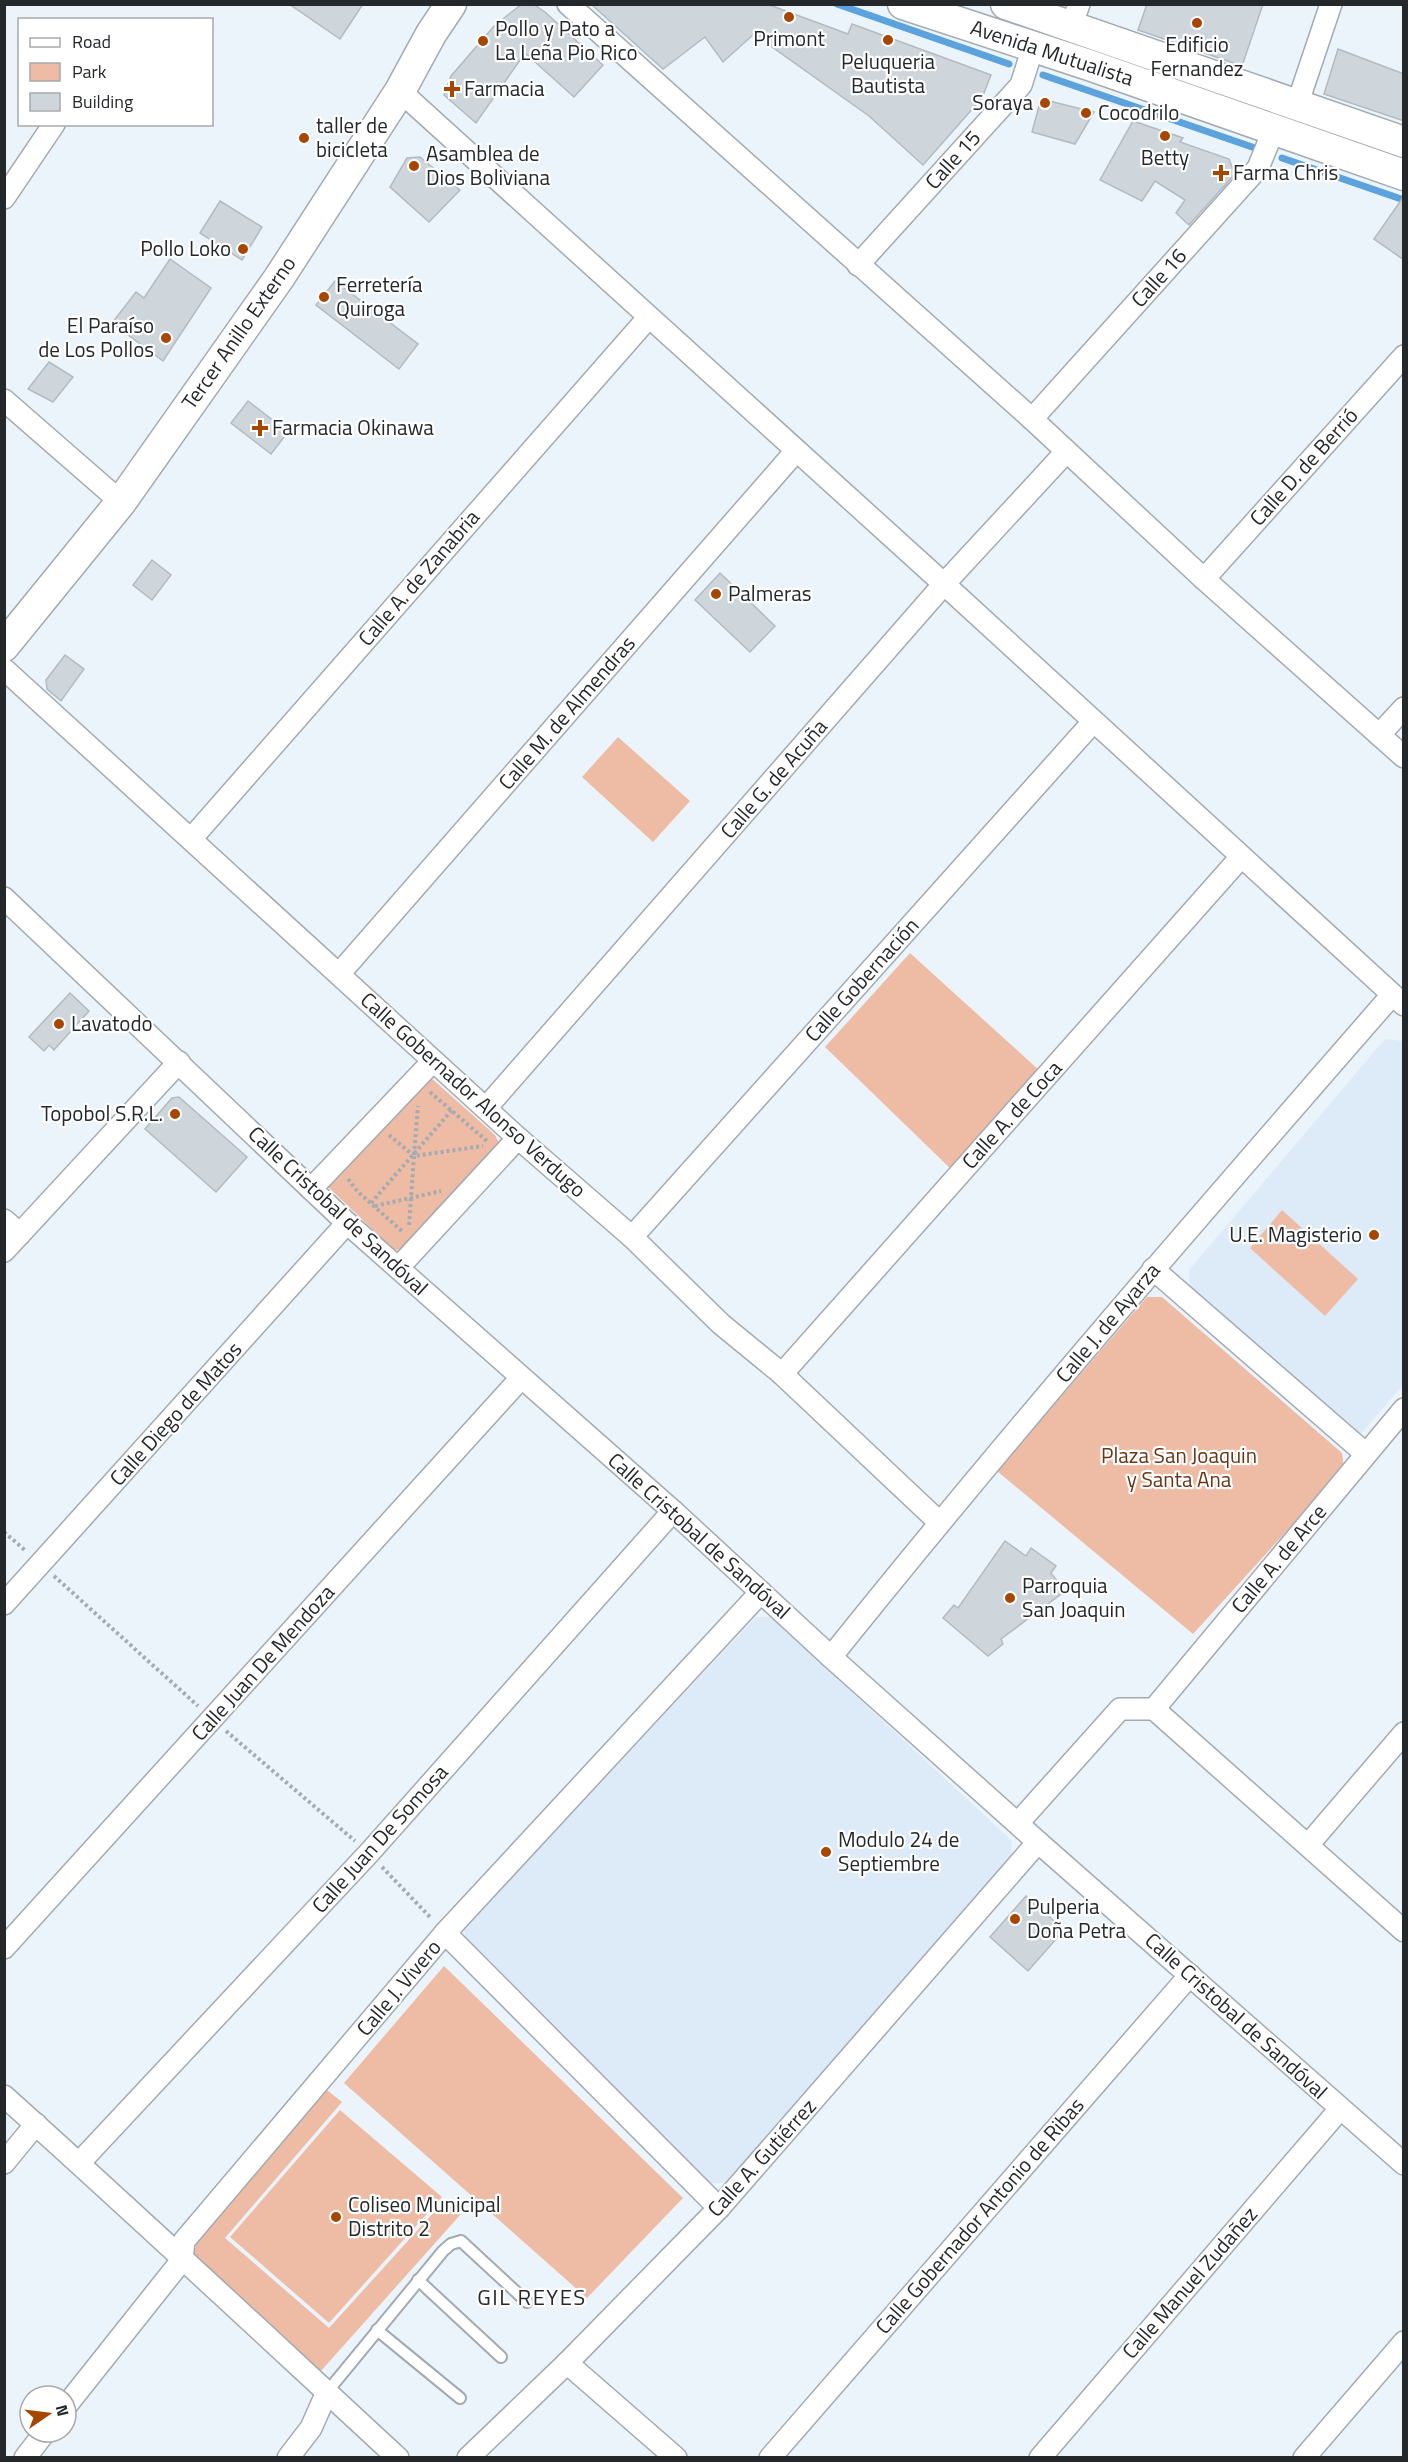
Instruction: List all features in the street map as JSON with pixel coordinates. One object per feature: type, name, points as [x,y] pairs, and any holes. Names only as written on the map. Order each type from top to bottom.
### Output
[{"type":"main road","name":"Tercer Anillo Externo","points":[[4,646],[121,502],[279,278],[399,91],[451,4]]},
{"type":"main road","name":"Avenida Mutualista","points":[[903,4],[1404,175]]},
{"type":"main road","name":"Avenida Mutualista","points":[[1006,4],[1075,16],[1297,105],[1404,142]]},
{"type":"street","points":[[568,4],[1032,419],[1204,579],[1404,757]]},
{"type":"street","points":[[1297,105],[1331,4]]},
{"type":"street","name":"Calle 15","points":[[858,265],[1021,85],[1033,47]]},
{"type":"street","points":[[399,91],[944,584],[1398,1000]]},
{"type":"street","points":[[4,198],[53,126]]},
{"type":"street","name":"Calle 16","points":[[1032,419],[1258,168],[1274,129]]},
{"type":"street","name":"Calle A. de Zanabria","points":[[191,839],[648,318]]},
{"type":"street","name":"Calle D. de Berrió","points":[[1204,579],[1404,356]]},
{"type":"street","points":[[4,400],[121,502]]},
{"type":"street","name":"Calle M. de Almendras","points":[[339,974],[796,451]]},
{"type":"street","name":"Calle G. de Acuña","points":[[486,1108],[944,584],[1066,452]]},
{"type":"street","name":"Calle Gobernador Alonso Verdugo","points":[[4,669],[518,1138],[632,1237],[721,1324],[782,1374],[939,1522]]},
{"type":"street","points":[[1379,735],[1404,708]]},
{"type":"street","name":"Calle Gobernación","points":[[632,1237],[1093,722]]},
{"type":"street","name":"Calle A. de Coca","points":[[782,1374],[1241,857]]},
{"type":"street","name":"Calle Cristobal de Sandóval","points":[[4,898],[347,1223],[673,1511],[831,1657],[1038,1842],[1404,2164]]},
{"type":"street","name":"Calle J. de Ayarza","points":[[831,1657],[939,1522],[1153,1269],[1398,1000]]},
{"type":"street","points":[[310,1189],[433,1061]]},
{"type":"street","points":[[4,1251],[12,1227],[179,1062]]},
{"type":"street","points":[[398,1268],[518,1138]]},
{"type":"street","name":"Calle Diego de Matos","points":[[4,1604],[347,1223]]},
{"type":"street","points":[[1153,1269],[1366,1454]]},
{"type":"street","name":"Calle Juan De Mendoza","points":[[4,1948],[521,1378]]},
{"type":"street","name":"Calle A. de Arce","points":[[1154,1709],[1404,1409]]},
{"type":"street","name":"Calle Juan De Somosa","points":[[80,2162],[369,1853],[673,1511]]},
{"type":"street","name":"Calle J. Vivero","points":[[78,2391],[182,2260],[184,2241],[445,1933],[761,1592]]},
{"type":"street","points":[[1018,1823],[1120,1709],[1154,1709],[1404,1931]]},
{"type":"street","points":[[1308,1845],[1404,1733]]},
{"type":"street","name":"Calle A. Gutiérrez","points":[[468,2457],[567,2363],[719,2208],[1038,1842]]},
{"type":"street","points":[[445,1933],[719,2208]]},
{"type":"street","name":"Calle Gobernador Antonio de Ribas","points":[[770,2457],[1190,1975]]},
{"type":"street","points":[[4,2096],[80,2162],[182,2260],[398,2457]]},
{"type":"street","name":"Calle Manuel Zudañez","points":[[1040,2457],[1340,2109]]},
{"type":"street","points":[[4,2163],[36,2124]]},
{"type":"street","points":[[1304,2457],[1404,2342]]},
{"type":"street","points":[[567,2363],[676,2457]]},
{"type":"street","points":[[288,2457],[311,2428],[327,2392]]},
{"type":"street","points":[[25,2457],[35,2444]]},
{"type":"lane","points":[[327,2392],[418,2280],[451,2244],[461,2241],[527,2302]]},
{"type":"lane","points":[[418,2280],[501,2357]]},
{"type":"lane","points":[[377,2330],[460,2398]]},
{"type":"path","points":[[384,1130],[414,1156],[491,1147],[425,1088]]},
{"type":"path","points":[[347,1176],[349,1182],[408,1236],[419,1101]]},
{"type":"path","points":[[373,1205],[452,1110]]},
{"type":"path","points":[[373,1205],[444,1190]]},
{"type":"shaded area","points":[[1385,1039],[1403,1041],[1403,1385],[1360,1435],[1190,1289],[1189,1270]]},
{"type":"shaded area","points":[[756,1617],[771,1617],[1012,1841],[1011,1857],[726,2183],[706,2183],[466,1947],[464,1929]]},
{"type":"green space","points":[[618,737],[690,801],[653,842],[582,777]]},
{"type":"green space","points":[[910,953],[1041,1072],[954,1172],[825,1047]]},
{"type":"green space","points":[[429,1076],[495,1135],[499,1143],[499,1150],[404,1249],[394,1250],[324,1183]]},
{"type":"green space","points":[[1282,1210],[1358,1279],[1325,1316],[1250,1248]]},
{"type":"green space","name":"Plaza San Joaquin y Santa Ana","points":[[1147,1297],[1162,1297],[1342,1453],[1344,1468],[1193,1634],[997,1471]]},
{"type":"green space","points":[[444,1966],[683,2198],[587,2298],[344,2083]]},
{"type":"green space","points":[[323,2087],[342,2102],[225,2238],[329,2328],[444,2201],[461,2214],[320,2372],[193,2255],[199,2236]]},
{"type":"green space","name":"Coliseo Municipal Distrito 2","points":[[340,2110],[442,2197],[329,2323],[230,2237]]},
{"type":"building","points":[[289,4],[363,4],[340,39]]},
{"type":"building","points":[[522,4],[533,4],[545,12],[603,65],[574,97],[525,53],[476,123],[444,95],[451,76],[495,25]]},
{"type":"building","points":[[591,4],[767,4],[848,34],[852,24],[991,75],[982,98],[923,165],[869,116],[754,34],[723,62],[705,37],[663,69]]},
{"type":"building","points":[[1147,4],[1263,4],[1242,66],[1138,30]]},
{"type":"building","points":[[1338,49],[1404,74],[1404,121],[1324,94]]},
{"type":"building","points":[[1041,99],[1094,112],[1075,144],[1032,132]]},
{"type":"building","points":[[1133,121],[1183,138],[1180,142],[1229,159],[1235,174],[1189,225],[1176,213],[1185,200],[1155,181],[1142,201],[1100,180]]},
{"type":"building","points":[[420,157],[460,190],[429,222],[390,187],[407,158]]},
{"type":"building","points":[[1404,196],[1404,260],[1374,239]]},
{"type":"building","points":[[220,201],[262,227],[242,260],[200,233]]},
{"type":"building","points":[[170,259],[211,288],[163,361],[112,323],[136,292],[144,298]]},
{"type":"building","points":[[335,281],[418,344],[399,369],[316,305]]},
{"type":"building","points":[[49,362],[73,377],[53,402],[28,389]]},
{"type":"building","name":"Farmacia Okinawa","points":[[248,401],[288,432],[271,454],[231,423]]},
{"type":"building","points":[[152,560],[171,575],[152,600],[133,585]]},
{"type":"building","points":[[720,573],[775,626],[750,652],[695,600]]},
{"type":"building","points":[[65,655],[84,669],[61,701],[47,689],[46,680]]},
{"type":"building","name":"Lavatodo","points":[[70,993],[89,1011],[54,1050],[49,1045],[44,1051],[29,1037]]},
{"type":"building","points":[[179,1097],[247,1157],[216,1192],[145,1129],[172,1098]]},
{"type":"building","name":"Parroquia San Joaquin","points":[[1005,1541],[1026,1556],[1031,1548],[1056,1566],[1051,1573],[1065,1591],[1001,1639],[1003,1644],[988,1656],[943,1618],[954,1605],[958,1608]]},
{"type":"building","points":[[1026,1896],[1064,1930],[1028,1971],[990,1937]]},
{"type":"waterway","points":[[837,4],[1009,64]]},
{"type":"waterway","points":[[1043,75],[1255,148]]},
{"type":"waterway","points":[[1282,158],[1404,200]]},
{"type":"place","name":"Primont","points":[[789,17]]},
{"type":"place","name":"Edificio Fernandez","points":[[1197,23]]},
{"type":"place","name":"Peluqueria Bautista","points":[[888,40]]},
{"type":"place","name":"Pollo y Pato a La Leña Pio Rico","points":[[483,41]]},
{"type":"place","name":"Farmacia","points":[[452,89]]},
{"type":"place","name":"Soraya","points":[[1045,103]]},
{"type":"place","name":"Cocodrilo","points":[[1086,113]]},
{"type":"place","name":"Betty","points":[[1165,136]]},
{"type":"place","name":"taller de bicicleta","points":[[304,138]]},
{"type":"place","name":"Asamblea de Dios Boliviana","points":[[414,166]]},
{"type":"place","name":"Farma Chris","points":[[1221,173]]},
{"type":"place","name":"Pollo Loko","points":[[243,249]]},
{"type":"place","name":"Ferretería Quiroga","points":[[324,297]]},
{"type":"place","name":"El Paraíso de Los Pollos","points":[[166,338]]},
{"type":"place","name":"Farmacia Okinawa","points":[[260,428]]},
{"type":"place","name":"Palmeras","points":[[716,594]]},
{"type":"place","name":"Lavatodo","points":[[59,1024]]},
{"type":"place","name":"Topobol S.R.L.","points":[[175,1114]]},
{"type":"place","name":"U.E. Magisterio","points":[[1374,1235]]},
{"type":"place","name":"Parroquia San Joaquin","points":[[1010,1598]]},
{"type":"place","name":"Modulo 24 de Septiembre","points":[[826,1852]]},
{"type":"place","name":"Pulperia Doña Petra","points":[[1015,1919]]},
{"type":"place","name":"Coliseo Municipal Distrito 2","points":[[336,2217]]},
{"type":"district","name":"GIL REYES","points":[[532,2297]]}]
